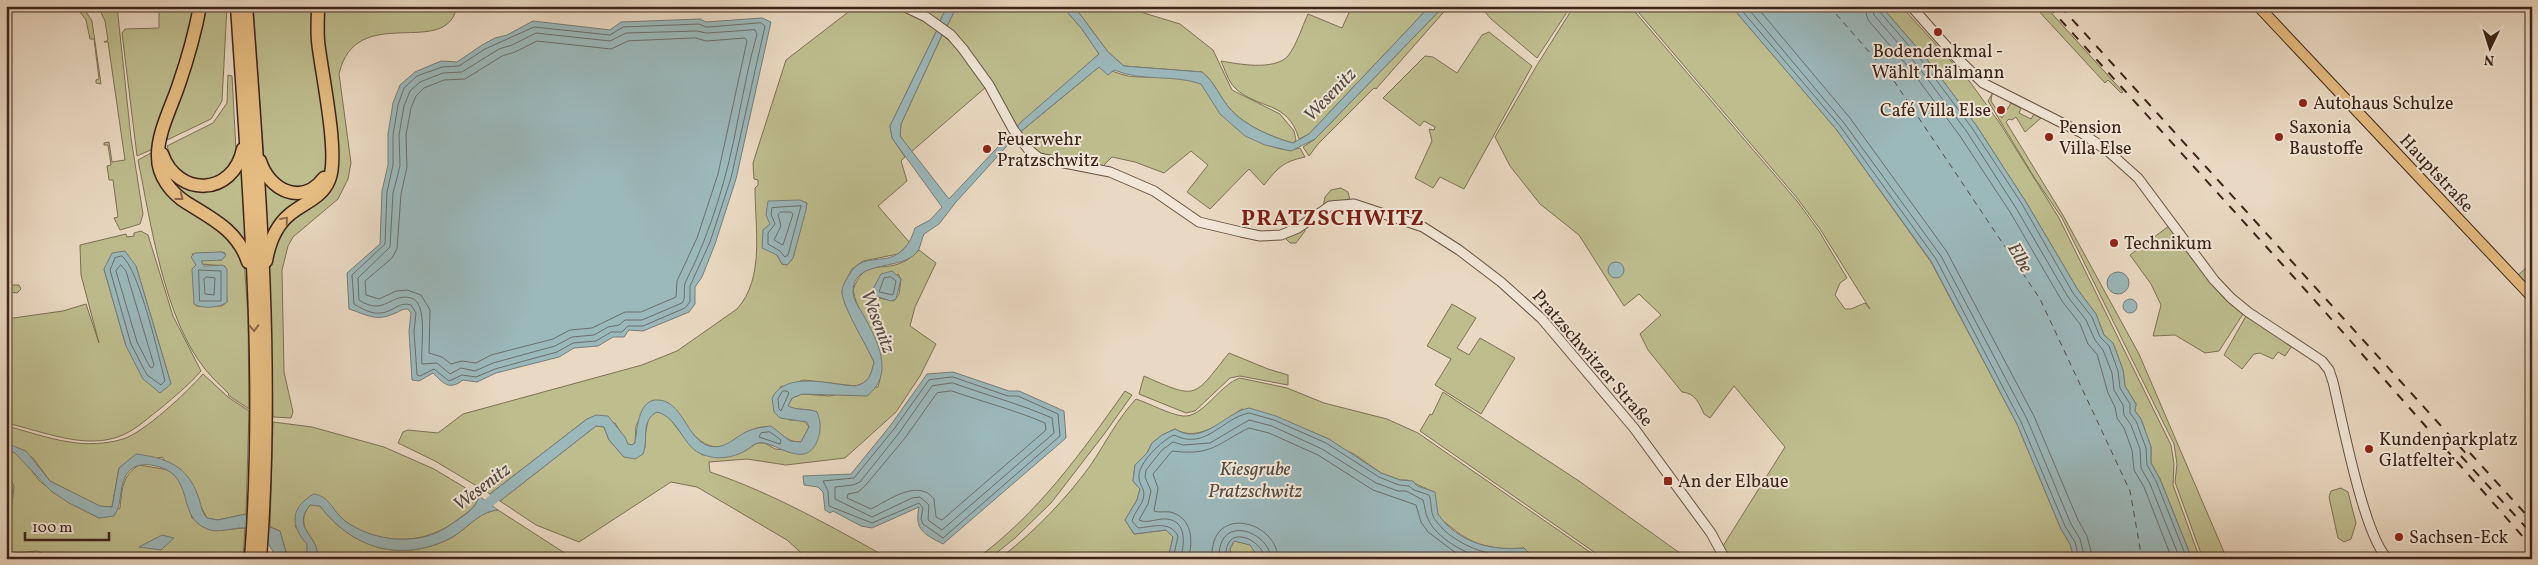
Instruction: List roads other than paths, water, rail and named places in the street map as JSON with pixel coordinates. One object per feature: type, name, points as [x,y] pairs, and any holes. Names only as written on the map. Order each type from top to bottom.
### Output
[{"type":"highway","points":[[200,6],[188,58],[162,137],[160,155],[164,180],[174,194],[220,223],[238,240],[257,280]]},
{"type":"highway","points":[[238,6],[257,280]]},
{"type":"highway","points":[[246,6],[256,146],[257,280],[261,389],[260,559]]},
{"type":"highway","points":[[257,280],[274,235],[289,215],[315,198],[326,187],[332,170],[318,40],[318,6]]},
{"type":"highway","points":[[160,155],[170,170],[179,178],[195,185],[210,185],[223,180],[232,173],[241,158],[246,136]]},
{"type":"highway","points":[[256,146],[269,180],[276,187],[289,192],[301,192],[316,187],[327,174],[332,158]]},
{"type":"highway","points":[[251,559],[261,389]]},
{"type":"main road","name":"Hauptstraße","points":[[2258,6],[2532,298]]},
{"type":"street","name":"Pratzschwitzer Straße","points":[[903,6],[931,21],[951,35],[989,85],[1028,149],[1039,158],[1110,172],[1154,191],[1199,222],[1260,236],[1281,235],[1298,228],[1330,206],[1344,203],[1360,205],[1430,231],[1459,250],[1501,282],[1542,319],[1634,428],[1711,533],[1725,559]]},
{"type":"street","points":[[1912,6],[1956,57],[1983,83],[2082,134],[2109,152],[2138,178],[2214,280],[2231,298],[2248,312],[2322,361],[2329,370],[2334,382],[2368,522],[2380,549],[2388,559]]},
{"type":"water","points":[[947,6],[957,6],[947,26],[940,21]]},
{"type":"water","points":[[1062,6],[1074,6],[1108,52],[1124,66],[1202,72],[1237,116],[1259,130],[1293,143],[1309,134],[1430,6],[1444,6],[1315,139],[1291,151],[1265,145],[1245,136],[1220,114],[1201,84],[1180,79],[1135,76],[1114,70],[1108,75],[1099,67],[1019,133],[1016,128],[1021,122],[1099,54],[1082,29]]},
{"type":"water","name":"Elbe","points":[[1731,6],[1881,6],[1926,58],[1976,125],[2026,202],[2078,290],[2096,314],[2104,335],[2113,343],[2123,370],[2125,386],[2136,404],[2135,411],[2141,419],[2151,447],[2151,463],[2160,479],[2192,559],[2074,559],[2070,544],[2061,529],[2017,424],[1931,261],[1836,129]]},
{"type":"water","points":[[762,18],[771,22],[736,179],[715,244],[702,277],[695,287],[695,304],[689,312],[643,331],[629,330],[624,337],[613,337],[598,346],[574,348],[559,357],[496,373],[477,382],[463,380],[450,385],[443,383],[433,373],[419,381],[412,380],[409,331],[411,313],[408,309],[387,316],[376,317],[349,309],[347,273],[380,244],[382,191],[388,165],[388,134],[393,103],[400,85],[415,72],[441,61],[457,62],[482,45],[495,38],[507,35],[533,21],[610,30],[621,22],[700,19],[706,22]]},
{"type":"water","points":[[937,30],[942,35],[901,124],[900,136],[949,199],[1012,132],[1016,136],[956,202],[939,224],[924,234],[919,249],[912,256],[903,261],[870,269],[861,274],[855,281],[854,298],[874,336],[881,358],[880,378],[867,396],[802,394],[792,398],[788,406],[817,412],[819,419],[818,439],[813,449],[806,453],[798,454],[772,445],[758,443],[745,451],[725,458],[709,457],[691,446],[671,420],[657,412],[648,420],[643,454],[635,459],[624,457],[609,440],[604,427],[596,426],[500,501],[490,494],[587,419],[596,415],[608,416],[625,437],[628,444],[632,445],[635,443],[639,417],[642,411],[649,402],[655,400],[664,401],[672,406],[695,436],[709,446],[725,445],[748,431],[771,426],[790,441],[801,442],[809,427],[807,422],[780,418],[774,412],[772,398],[779,389],[788,384],[798,382],[810,381],[855,386],[866,381],[874,362],[846,307],[842,292],[843,285],[854,268],[860,264],[866,261],[893,256],[902,251],[915,228],[930,220],[942,207],[892,138],[890,126]]},
{"type":"water","points":[[800,200],[807,203],[793,258],[787,265],[782,264],[777,255],[762,248],[763,230],[770,224],[766,215],[768,201]]},
{"type":"water","points":[[125,251],[136,266],[171,384],[160,393],[143,379],[126,346],[104,269],[112,253]]},
{"type":"water","points":[[222,252],[226,255],[222,260],[201,261],[204,266],[223,265],[227,269],[227,302],[224,304],[216,307],[206,307],[194,304],[192,269],[196,265],[191,257],[195,253]]},
{"type":"water","points":[[1616,262],[1624,270],[1616,278],[1608,270]]},
{"type":"water","points":[[892,271],[901,279],[896,299],[891,301],[872,295],[881,274]]},
{"type":"water","points":[[2118,272],[2126,275],[2129,283],[2126,291],[2118,294],[2110,291],[2107,283],[2110,275]]},
{"type":"water","points":[[2130,299],[2135,301],[2137,306],[2135,311],[2130,313],[2125,311],[2123,306],[2125,301]]},
{"type":"water","points":[[953,372],[1009,391],[1019,391],[1064,411],[1066,438],[943,544],[926,534],[919,526],[919,507],[872,528],[861,526],[833,511],[830,513],[825,510],[823,492],[818,487],[804,485],[803,476],[851,474],[890,426],[927,374]]},
{"type":"water","name":"Kiesgrube Pratzschwitz","points":[[1249,408],[1276,416],[1329,439],[1381,473],[1400,480],[1413,481],[1417,486],[1435,492],[1438,514],[1455,532],[1465,538],[1476,543],[1499,548],[1524,548],[1535,559],[1259,559],[1250,545],[1234,541],[1230,549],[1231,559],[1168,559],[1173,537],[1166,530],[1134,534],[1125,520],[1137,500],[1140,489],[1133,481],[1135,465],[1147,453],[1152,443],[1162,435],[1175,429],[1185,433],[1195,434],[1204,432],[1240,411]]},
{"type":"water","points":[[6,443],[26,451],[50,481],[100,506],[112,507],[119,468],[136,454],[166,461],[181,470],[188,477],[207,518],[218,520],[246,514],[245,528],[221,531],[211,530],[197,523],[187,505],[181,485],[175,476],[166,469],[151,465],[137,466],[130,470],[123,481],[119,505],[114,516],[99,518],[69,503],[51,491],[16,454],[12,451],[6,453]]},
{"type":"water","points":[[6,466],[13,494],[6,523]]},
{"type":"water","points":[[314,494],[324,498],[345,521],[357,528],[369,534],[397,539],[425,537],[438,532],[468,513],[475,505],[479,496],[498,510],[491,511],[478,518],[449,539],[412,550],[395,550],[378,547],[362,541],[347,532],[320,506],[310,505],[303,520],[304,527],[315,544],[317,559],[307,559],[307,544],[301,537],[295,524],[295,517],[300,505]]},
{"type":"water","points":[[270,527],[280,531],[288,559],[278,559],[269,545]]},
{"type":"water","points":[[162,535],[174,538],[161,550],[139,547]]},
{"type":"waterway","name":"Wesenitz","points":[[479,511],[504,490]]},
{"type":"waterway","name":"Wesenitz","points":[[232,523],[251,522],[258,525],[270,536],[283,559]]},
{"type":"railway","points":[[2048,6],[2310,295],[2532,547]]},
{"type":"railway","points":[[2060,6],[2471,459]]},
{"type":"railway","points":[[2470,453],[2532,521]]},
{"type":"railway","points":[[2461,456],[2532,534]]},
{"type":"place","name":"Bodendenkmal - Wählt Thälmann","points":[[1938,32]]},
{"type":"place","name":"Autohaus Schulze","points":[[2303,103]]},
{"type":"place","name":"Café Villa Else","points":[[2001,110]]},
{"type":"place","name":"Pension Villa Else","points":[[2049,137]]},
{"type":"place","name":"Saxonia Baustoffe","points":[[2279,137]]},
{"type":"place","name":"Feuerwehr Pratzschwitz","points":[[987,149]]},
{"type":"place","name":"Technikum","points":[[2114,243]]},
{"type":"place","name":"Kundenparkplatz Glatfelter","points":[[2369,449]]},
{"type":"place","name":"An der Elbaue","points":[[1668,481]]},
{"type":"place","name":"Sachsen-Eck","points":[[2399,537]]},
{"type":"district","name":"PRATZSCHWITZ","points":[[1333,217]]}]
